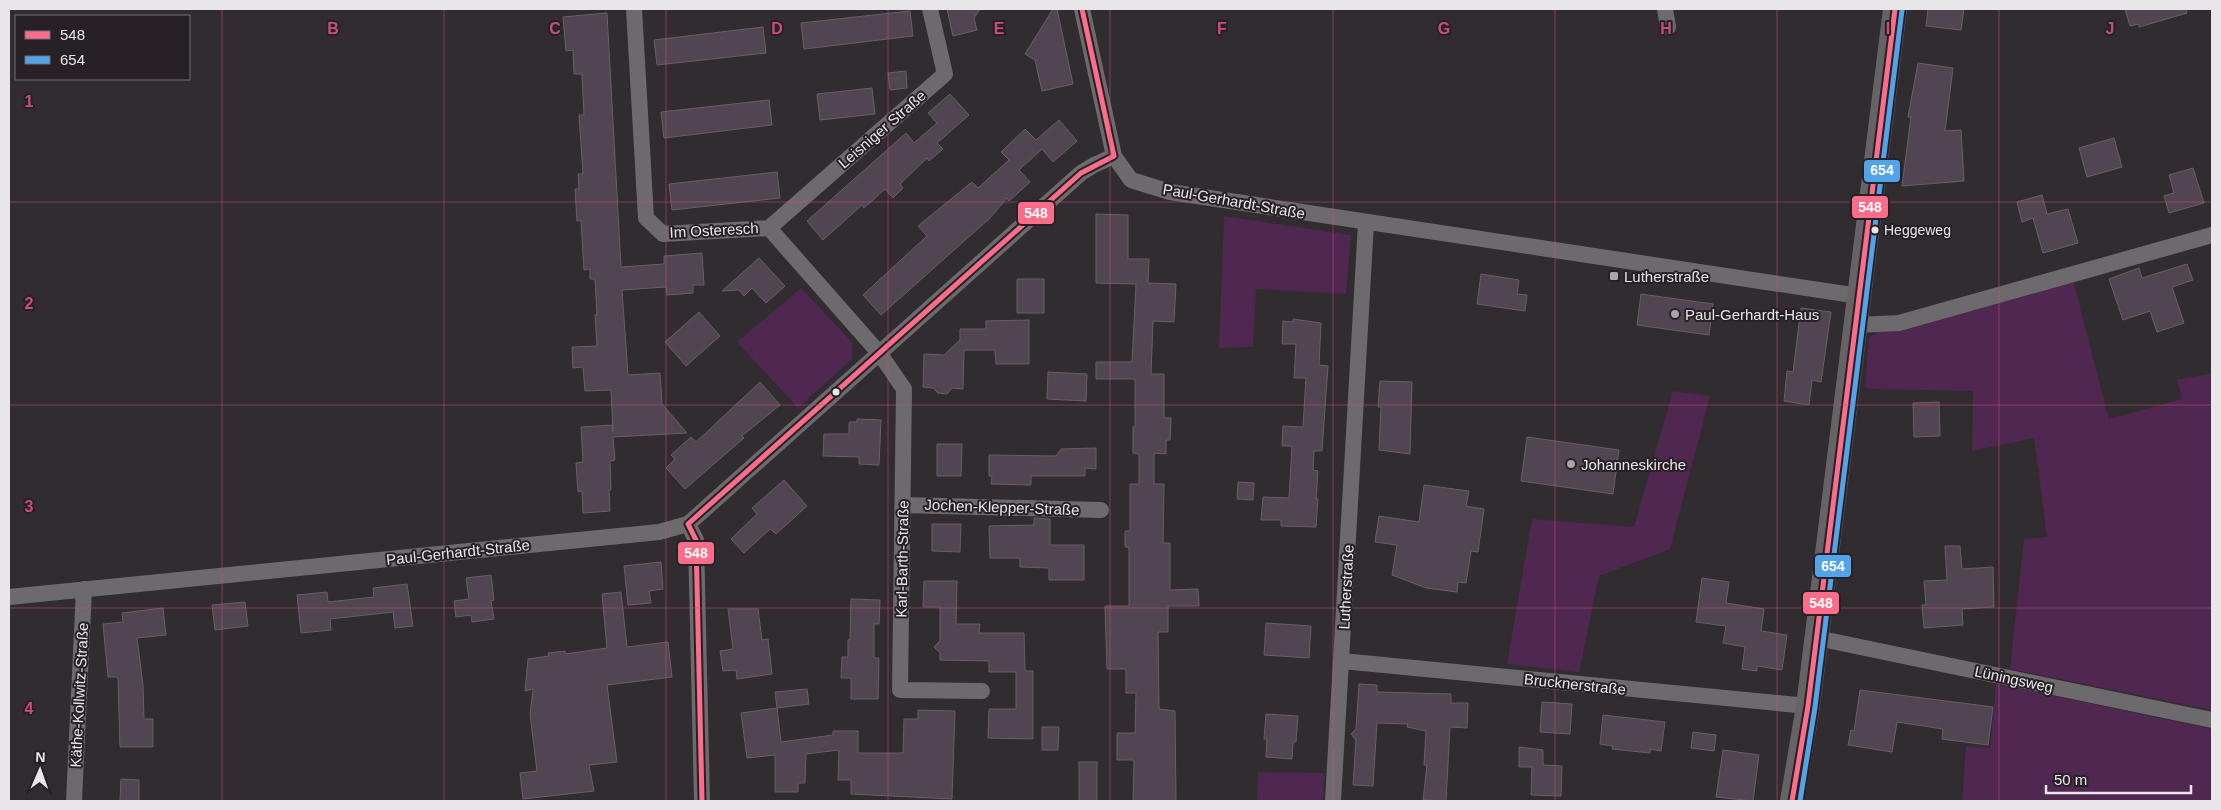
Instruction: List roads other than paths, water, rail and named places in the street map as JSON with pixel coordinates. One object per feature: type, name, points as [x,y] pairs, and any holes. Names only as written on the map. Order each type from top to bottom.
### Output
[{"type":"main road","points":[[1792,801],[1808,706],[1895,9]]},
{"type":"street","name":"Im Osteresch","points":[[634,9],[646,218],[663,234],[769,228],[880,354]]},
{"type":"street","name":"Leisniger Straße","points":[[769,228],[945,74],[930,9]]},
{"type":"street","points":[[1082,9],[1114,156]]},
{"type":"street","points":[[1665,9],[1668,26]]},
{"type":"street","name":"Paul-Gerhardt-Straße","points":[[9,597],[659,532],[688,524],[1081,173],[1114,156],[1131,180],[1170,192],[1859,296]]},
{"type":"street","name":"Lutherstraße","points":[[1333,801],[1366,222]]},
{"type":"street","points":[[1856,325],[1899,323],[2212,235]]},
{"type":"street","name":"Karl-Barth-Straße","points":[[880,354],[904,389],[900,690],[982,692]]},
{"type":"street","name":"Jochen-Klepper-Straße","points":[[903,505],[1101,510]]},
{"type":"street","points":[[688,524],[696,540],[702,801]]},
{"type":"street","name":"Käthe-Kollwitz-Straße","points":[[74,801],[84,589]]},
{"type":"street","name":"Lüningsweg","points":[[1816,638],[2212,720]]},
{"type":"street","name":"Brucknerstraße","points":[[1342,661],[1808,706]]},
{"type":"place","name":"Heggeweg","points":[[1875,230]]},
{"type":"place","name":"Lutherstraße","points":[[1614,276]]},
{"type":"place","name":"Paul-Gerhardt-Haus","points":[[1675,314]]},
{"type":"place","name":"Johanneskirche","points":[[1571,464]]}]
